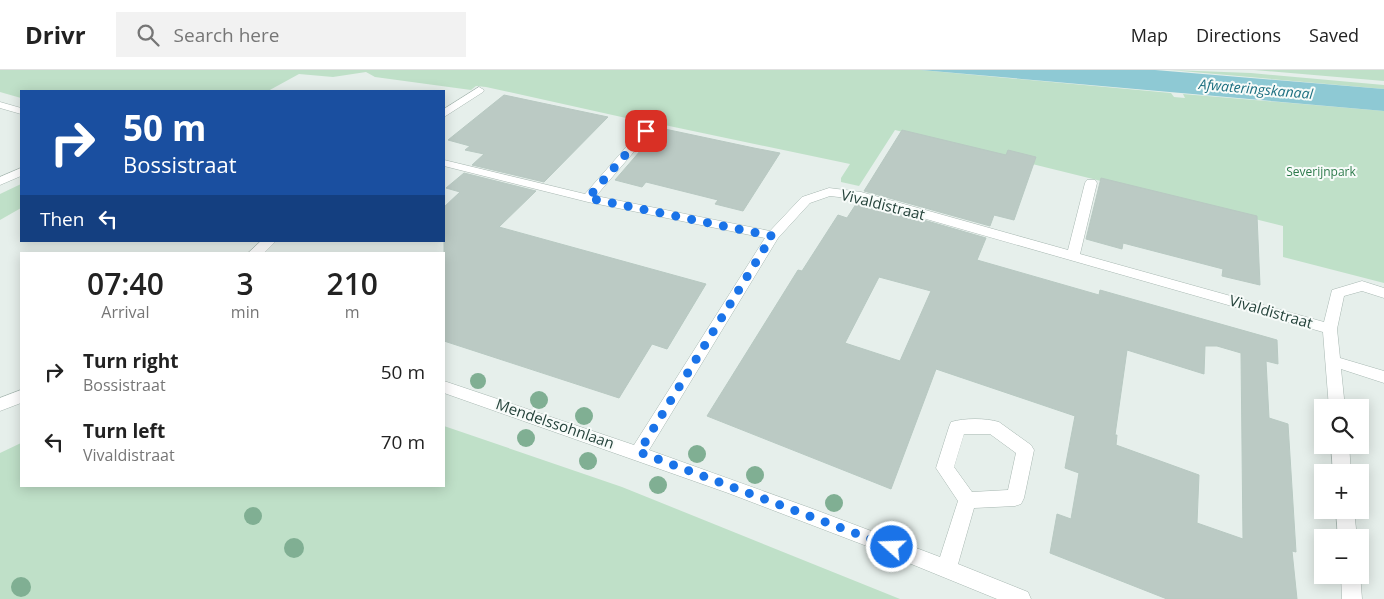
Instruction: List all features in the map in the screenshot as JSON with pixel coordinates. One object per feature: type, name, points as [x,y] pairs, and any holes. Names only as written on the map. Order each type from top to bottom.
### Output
[{"type":"street","points":[[445,113],[479,90]]},
{"type":"street","points":[[0,105],[20,111]]},
{"type":"street","points":[[588,198],[646,131]]},
{"type":"street","points":[[445,163],[588,198],[772,236]]},
{"type":"street","points":[[0,181],[20,172]]},
{"type":"street","points":[[1073,257],[1091,183]]},
{"type":"street","name":"Vivaldistraat","points":[[639,452],[772,236],[806,200],[829,192],[858,195],[1330,329],[1337,293],[1362,286],[1384,293]]},
{"type":"street","points":[[256,252],[269,242]]},
{"type":"street","points":[[1330,329],[1336,399]]},
{"type":"street","points":[[1333,361],[1384,377]]},
{"type":"street","name":"Mendelssohnlaan","points":[[445,387],[639,452],[947,568],[1021,599]]},
{"type":"street","points":[[0,405],[20,396]]},
{"type":"street","points":[[957,427],[993,427],[1025,450],[1015,498],[967,500],[945,468],[957,427]]},
{"type":"street","points":[[947,568],[967,500]]},
{"type":"street","points":[[1351,584],[1352,599]]},
{"type":"green space","name":"Severijnpark","points":[[0,70],[921,70],[1171,93],[1174,97],[1185,98],[1183,94],[1384,111],[1384,283],[1283,257],[1283,226],[895,130],[859,186],[841,182],[841,178],[850,164],[653,124],[486,87],[476,86],[471,90],[375,77],[366,72],[333,77],[299,74],[270,90],[20,90],[20,98],[0,92]]},
{"type":"green space","points":[[1170,70],[1251,73],[1384,85],[1384,89]]},
{"type":"green space","points":[[1254,70],[1384,70],[1384,81]]},
{"type":"green space","points":[[20,184],[20,209],[0,220],[0,194]]},
{"type":"green space","points":[[445,426],[622,487],[900,599],[0,599],[0,453],[20,443],[20,487],[445,487]]},
{"type":"water","name":"Afwateringskanaal","points":[[921,70],[1155,70],[1384,89],[1384,111]]},
{"type":"building","points":[[504,95],[608,117],[544,182],[472,165],[484,154],[465,150],[470,146],[448,140]]},
{"type":"building","points":[[660,128],[780,153],[743,211],[715,204],[718,200],[646,182],[642,187],[615,180]]},
{"type":"building","points":[[902,130],[1006,155],[1008,150],[1036,157],[1014,220],[994,215],[990,226],[864,191]]},
{"type":"building","points":[[464,173],[536,191],[499,227],[706,284],[667,349],[652,344],[619,398],[445,341],[445,206],[460,192],[446,188]]},
{"type":"building","points":[[1101,178],[1257,216],[1260,285],[1222,276],[1223,269],[1123,243],[1122,249],[1086,239]]},
{"type":"building","points":[[858,201],[986,238],[977,260],[1099,295],[1100,290],[1277,340],[1278,364],[1266,361],[1269,418],[1288,424],[1296,552],[1292,551],[1297,599],[1167,599],[1050,553],[1057,514],[1071,519],[1079,473],[1065,468],[1075,416],[936,369],[891,489],[707,416],[798,270],[802,271],[838,215],[847,218]],"holes":[[[879,277],[931,291],[900,361],[845,343]],[[1205,346],[1217,346],[1241,353],[1243,539],[1197,523],[1199,475],[1116,445],[1117,435],[1115,435],[1127,350],[1204,374]]]},
{"type":"route","points":[[646,131],[588,198],[772,236],[639,452],[892,547]]}]
